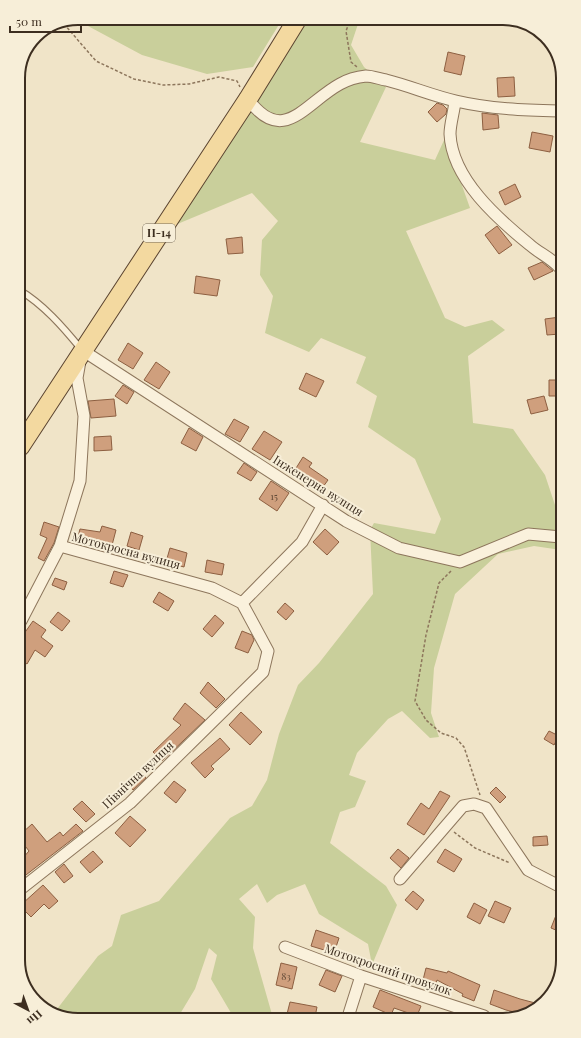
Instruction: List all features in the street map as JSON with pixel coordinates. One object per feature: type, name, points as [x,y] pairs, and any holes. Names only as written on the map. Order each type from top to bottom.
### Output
[{"type":"main road","name":"Н-14","points":[[25,439],[82,350],[248,99],[294,25]]},
{"type":"street","points":[[248,99],[256,110],[273,121],[286,120],[296,116],[340,83],[368,76],[416,88],[455,101],[506,110],[556,111]]},
{"type":"street","points":[[455,101],[450,134],[455,158],[475,193],[505,225],[538,252],[556,263]]},
{"type":"street","points":[[60,546],[80,481],[84,416],[78,378],[82,350]]},
{"type":"street","name":"Інженерна вулиця","points":[[82,350],[346,521],[399,548],[460,562]]},
{"type":"street","points":[[242,603],[302,542],[323,506]]},
{"type":"street","points":[[460,562],[528,534],[556,537]]},
{"type":"street","name":"Мотокросна вулиця","points":[[25,613],[60,546],[212,588],[242,603]]},
{"type":"street","name":"Північна вулиця","points":[[25,886],[130,803],[263,672],[268,651],[242,603]]},
{"type":"street","points":[[400,879],[463,806],[474,804],[486,808],[528,870],[556,885]]},
{"type":"street","name":"Мотокросний провулок","points":[[285,947],[361,976],[475,1013]]},
{"type":"street","points":[[349,1013],[361,976]]},
{"type":"lane","points":[[25,293],[30,296],[66,330],[82,350]]},
{"type":"path","points":[[348,25],[346,31],[351,62],[368,76]]},
{"type":"path","points":[[66,27],[96,61],[134,79],[164,85],[189,84],[219,77],[236,81],[248,99]]},
{"type":"path","points":[[460,562],[439,583],[426,635],[415,701],[426,720],[441,733],[456,738],[464,746],[478,791],[486,808]]},
{"type":"path","points":[[446,826],[475,848],[528,870]]},
{"type":"green space","points":[[87,25],[279,25],[253,67],[207,74],[142,55]]},
{"type":"green space","points":[[303,25],[358,25],[351,45],[364,67],[386,87],[360,142],[435,160],[445,138],[470,208],[406,231],[445,318],[465,327],[492,320],[505,330],[468,356],[473,423],[513,429],[545,475],[556,508],[556,549],[534,546],[498,554],[455,594],[434,668],[431,713],[439,737],[430,738],[402,711],[388,719],[357,753],[349,775],[366,781],[355,807],[340,812],[330,843],[386,886],[397,905],[372,965],[368,944],[319,914],[305,884],[277,895],[267,903],[257,884],[239,899],[255,917],[253,948],[272,1013],[231,1013],[211,979],[217,955],[209,948],[195,989],[181,1013],[75,1013],[57,1009],[98,956],[112,946],[121,915],[159,901],[230,818],[252,806],[267,780],[279,734],[298,685],[319,663],[373,594],[370,530],[374,523],[435,534],[441,519],[415,459],[368,427],[377,396],[356,383],[366,357],[321,338],[309,352],[265,333],[273,296],[260,275],[262,240],[278,221],[252,193],[175,225]]},
{"type":"building","points":[[448,52],[465,56],[461,75],[444,71]]},
{"type":"building","points":[[514,77],[515,96],[498,97],[497,78]]},
{"type":"building","points":[[437,103],[443,105],[447,109],[446,114],[437,122],[428,112]]},
{"type":"building","points":[[482,113],[498,115],[499,128],[483,130]]},
{"type":"building","points":[[532,132],[553,136],[550,152],[529,148]]},
{"type":"building","points":[[515,184],[521,197],[505,205],[499,192]]},
{"type":"building","points":[[497,226],[512,245],[499,254],[485,235]]},
{"type":"building","points":[[242,237],[243,253],[228,254],[226,239]]},
{"type":"building","points":[[542,262],[553,271],[534,280],[528,268]]},
{"type":"building","points":[[196,276],[220,280],[217,296],[194,293]]},
{"type":"building","points":[[556,318],[556,334],[547,335],[545,319]]},
{"type":"building","points":[[128,343],[143,353],[133,369],[118,360]]},
{"type":"building","points":[[156,362],[170,372],[159,389],[144,380]]},
{"type":"building","points":[[306,373],[324,381],[316,397],[299,389]]},
{"type":"building","points":[[549,380],[556,380],[556,396],[549,396]]},
{"type":"building","points":[[123,385],[134,392],[127,404],[115,396]]},
{"type":"building","points":[[544,396],[548,410],[531,414],[527,400]]},
{"type":"building","points":[[114,399],[116,416],[91,418],[88,401]]},
{"type":"building","points":[[234,419],[249,427],[240,442],[225,434]]},
{"type":"building","points":[[189,428],[203,437],[196,451],[181,443]]},
{"type":"building","points":[[264,431],[282,442],[270,460],[252,449]]},
{"type":"building","points":[[111,436],[112,450],[94,451],[94,437]]},
{"type":"building","points":[[303,457],[312,463],[309,467],[328,480],[320,491],[293,473]]},
{"type":"building","points":[[244,463],[257,472],[251,481],[237,473]]},
{"type":"building","points":[[271,481],[289,493],[277,511],[259,499]]},
{"type":"building","points":[[44,522],[59,527],[54,543],[44,561],[38,558],[47,538],[40,535]]},
{"type":"building","points":[[102,526],[116,530],[111,549],[97,545],[98,541],[78,537],[80,529],[100,532]]},
{"type":"building","points":[[325,529],[339,542],[327,555],[313,542]]},
{"type":"building","points":[[131,532],[143,536],[139,550],[127,546]]},
{"type":"building","points":[[170,548],[187,553],[184,567],[166,562]]},
{"type":"building","points":[[207,560],[224,564],[222,575],[205,572]]},
{"type":"building","points":[[114,571],[128,575],[123,587],[110,583]]},
{"type":"building","points":[[55,578],[67,582],[64,590],[52,585]]},
{"type":"building","points":[[159,592],[174,601],[168,611],[153,602]]},
{"type":"building","points":[[285,603],[294,611],[286,620],[277,612]]},
{"type":"building","points":[[58,612],[70,621],[62,631],[50,622]]},
{"type":"building","points":[[215,615],[224,623],[212,637],[203,629]]},
{"type":"building","points":[[33,621],[46,630],[41,637],[53,646],[45,657],[35,650],[27,664],[25,663],[25,632]]},
{"type":"building","points":[[242,631],[252,635],[254,640],[248,653],[235,648]]},
{"type":"building","points":[[208,682],[225,699],[216,708],[200,693]]},
{"type":"building","points":[[185,703],[205,720],[162,761],[153,752],[181,725],[173,719]]},
{"type":"building","points":[[241,712],[262,732],[250,745],[229,725]]},
{"type":"building","points":[[549,731],[556,734],[556,741],[554,745],[544,739]]},
{"type":"building","points":[[220,738],[230,749],[211,766],[214,769],[205,778],[191,763]]},
{"type":"building","points":[[140,771],[146,778],[133,790],[128,783]]},
{"type":"building","points":[[174,781],[186,790],[176,803],[164,793]]},
{"type":"building","points":[[496,787],[506,797],[500,803],[490,793]]},
{"type":"building","points":[[440,791],[450,796],[424,835],[407,824],[421,803],[429,809]]},
{"type":"building","points":[[82,801],[95,814],[86,822],[73,809]]},
{"type":"building","points":[[130,816],[146,830],[130,847],[115,833]]},
{"type":"building","points":[[32,824],[47,842],[60,832],[63,836],[76,824],[83,831],[25,876],[25,856],[29,851],[25,846],[25,830]]},
{"type":"building","points":[[547,836],[548,845],[533,846],[533,837]]},
{"type":"building","points":[[398,849],[409,858],[401,868],[390,858]]},
{"type":"building","points":[[445,849],[462,859],[454,872],[437,862]]},
{"type":"building","points":[[93,851],[103,862],[90,873],[80,862]]},
{"type":"building","points":[[64,864],[73,876],[64,883],[55,872]]},
{"type":"building","points":[[43,885],[58,901],[49,909],[44,904],[31,917],[25,911],[25,901]]},
{"type":"building","points":[[413,891],[424,900],[417,910],[405,900]]},
{"type":"building","points":[[495,901],[511,908],[504,923],[488,916]]},
{"type":"building","points":[[474,903],[487,910],[480,924],[467,917]]},
{"type":"building","points":[[556,915],[556,930],[551,928]]},
{"type":"building","points":[[316,930],[339,938],[334,953],[311,946]]},
{"type":"building","points":[[281,963],[297,967],[292,989],[276,985]]},
{"type":"building","points":[[426,968],[447,973],[448,971],[480,985],[474,1001],[462,996],[463,994],[437,980],[435,987],[422,984]]},
{"type":"building","points":[[326,970],[342,976],[335,992],[319,985]]},
{"type":"building","points":[[380,990],[421,1006],[418,1013],[408,1013],[394,1008],[392,1013],[386,1013],[373,1007]]},
{"type":"building","points":[[494,990],[534,1003],[526,1008],[514,1012],[490,1004]]},
{"type":"building","points":[[290,1002],[317,1007],[316,1013],[287,1013]]}]
